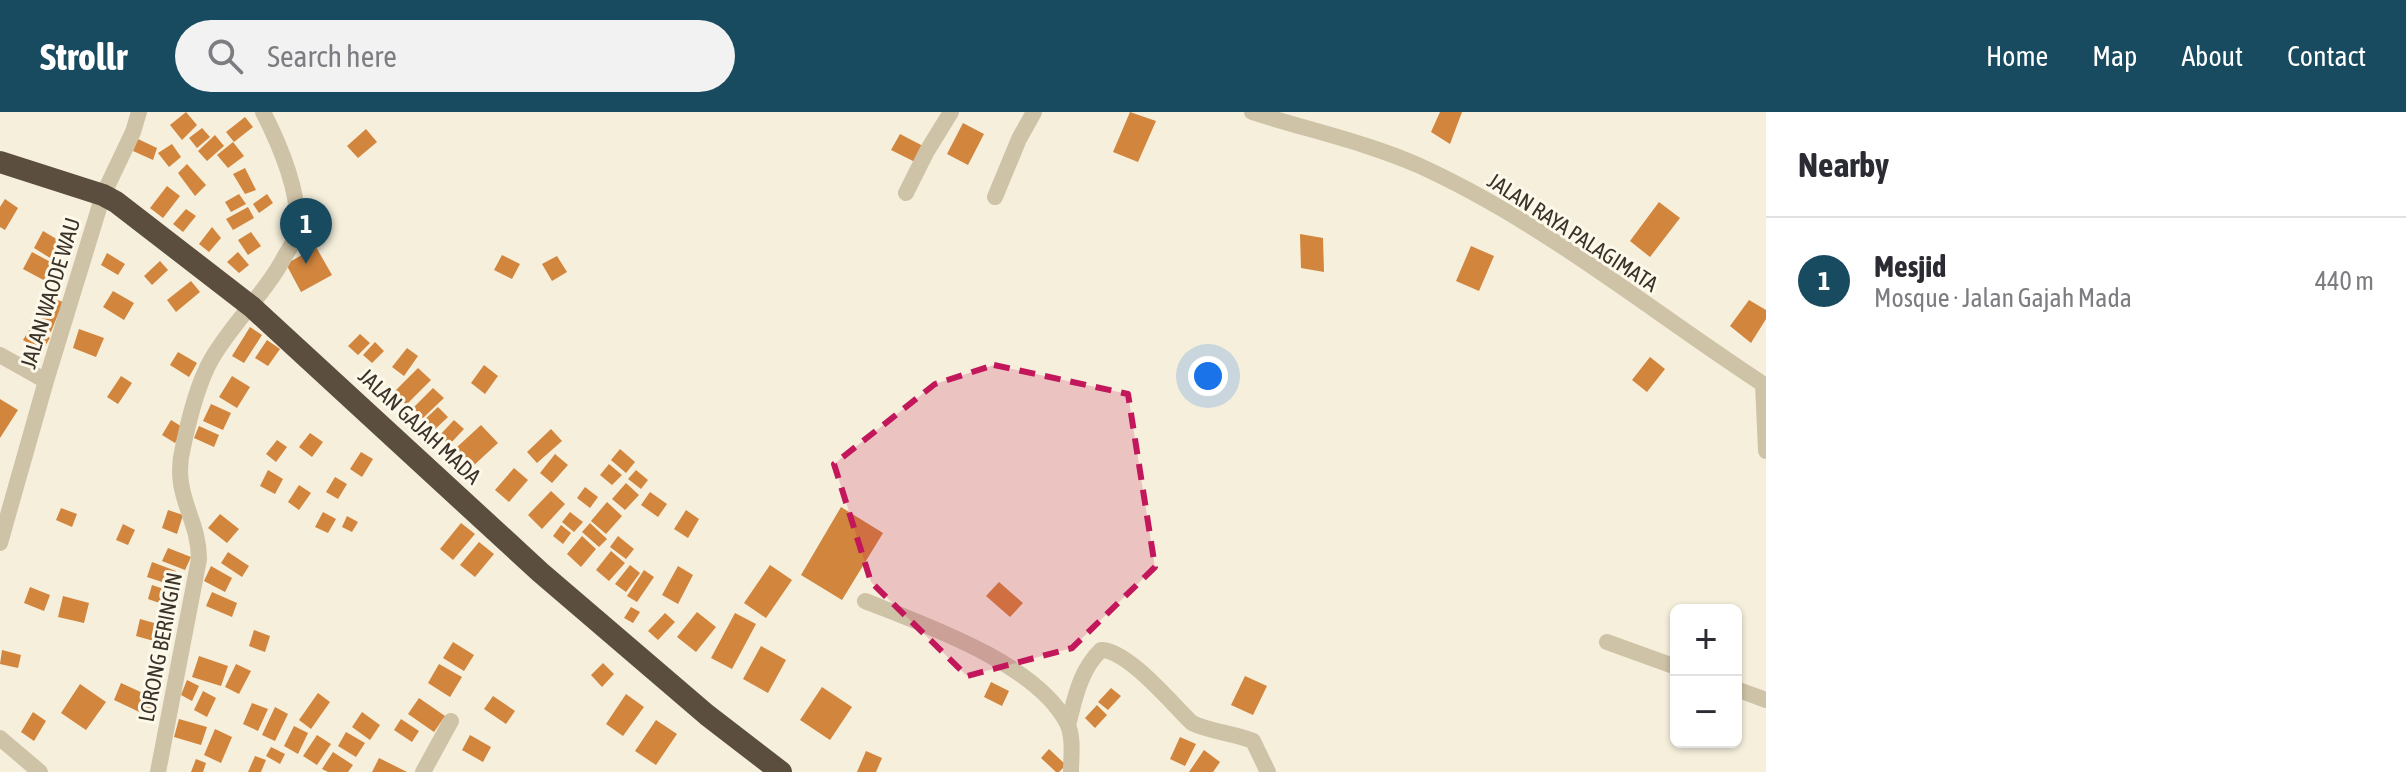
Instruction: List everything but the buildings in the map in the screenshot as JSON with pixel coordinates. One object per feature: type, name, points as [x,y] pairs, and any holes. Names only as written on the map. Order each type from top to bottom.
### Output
[{"type":"highway","name":"JALAN GAJAH MADA","points":[[0,162],[103,195],[252,307],[540,572],[707,715],[781,772]]},
{"type":"street","name":"JALAN WAODE WAU","points":[[0,543],[103,195],[133,132],[139,112]]},
{"type":"street","name":"LORONG BERINGIN","points":[[158,772],[199,559],[199,547],[180,491],[179,465],[210,362],[279,268],[296,235],[294,196],[282,148],[263,112]]},
{"type":"street","points":[[906,193],[951,112]]},
{"type":"street","points":[[995,197],[1034,112]]},
{"type":"street","name":"JALAN RAYA PALAGIMATA","points":[[1252,112],[1354,142],[1419,166],[1499,207],[1764,385]]},
{"type":"street","points":[[0,355],[46,381]]},
{"type":"street","points":[[1764,385],[1766,451]]},
{"type":"street","points":[[865,601],[930,627],[1002,662],[1052,701],[1068,725]]},
{"type":"street","points":[[1607,642],[1670,665]]},
{"type":"street","points":[[1071,772],[1068,725],[1080,680],[1091,659],[1101,650],[1110,650],[1138,670],[1192,723],[1253,741],[1268,772]]},
{"type":"street","points":[[1742,691],[1766,700]]},
{"type":"street","points":[[423,772],[451,721]]},
{"type":"street","points":[[0,738],[40,772]]},
{"type":"highlighted area","points":[[994,365],[1128,394],[1155,567],[1072,648],[967,676],[871,582],[834,464],[935,384]]},
{"type":"place","name":"Mesjid","points":[[306,264]]}]
